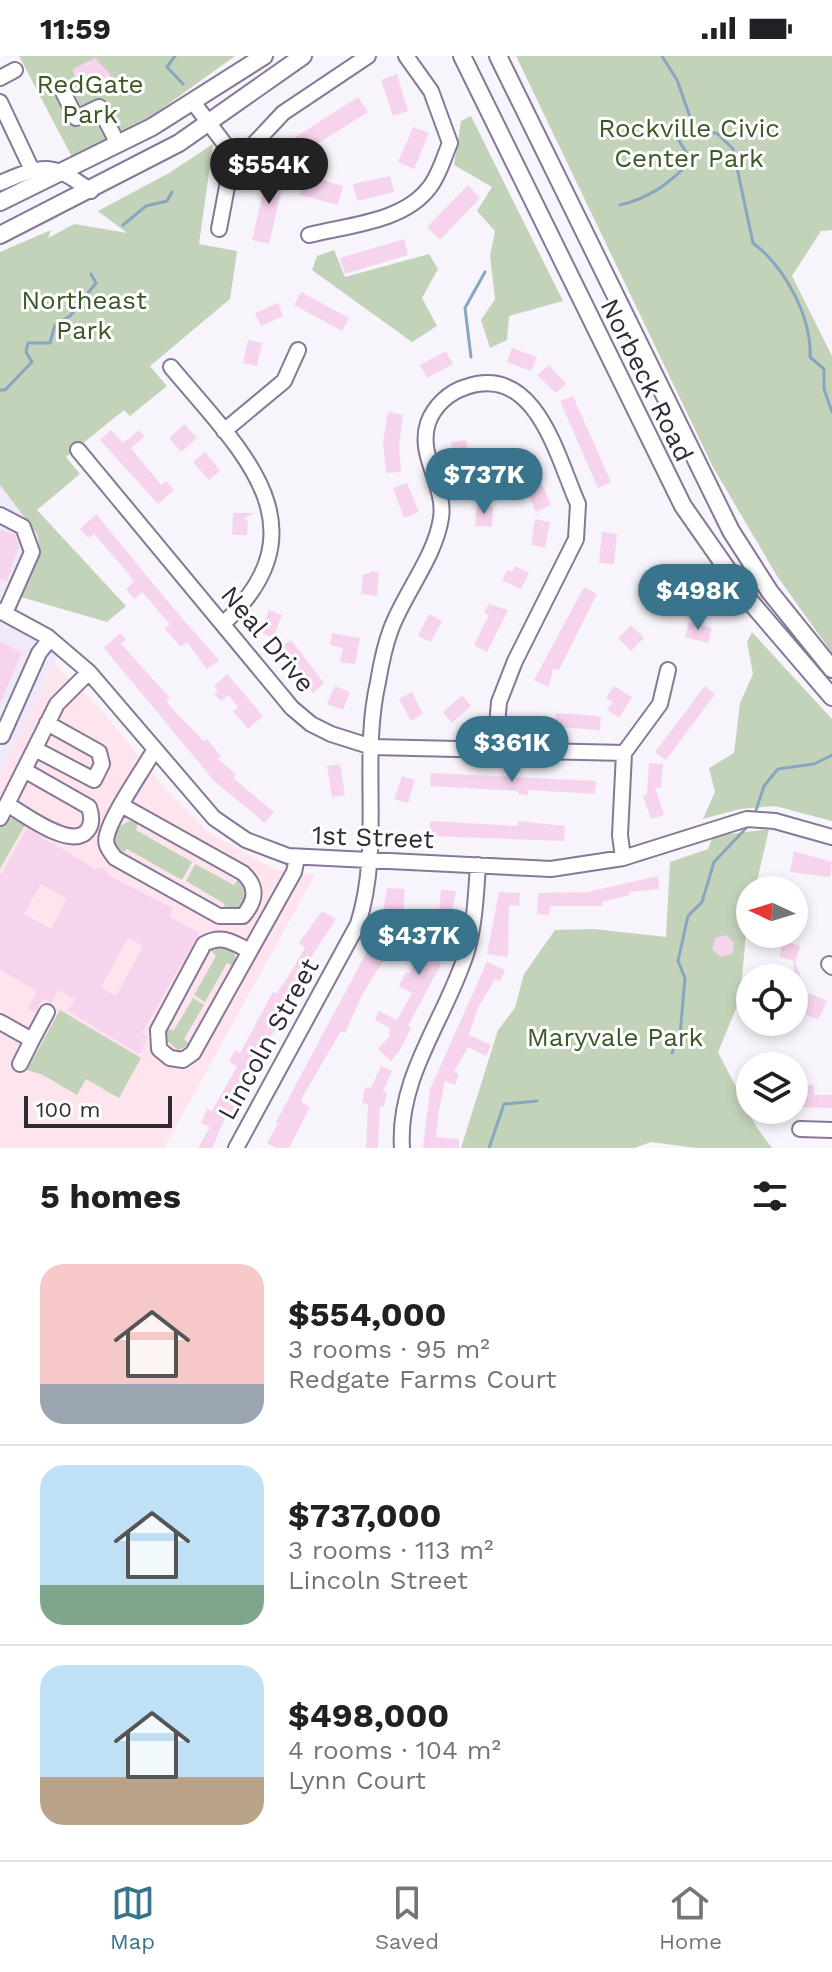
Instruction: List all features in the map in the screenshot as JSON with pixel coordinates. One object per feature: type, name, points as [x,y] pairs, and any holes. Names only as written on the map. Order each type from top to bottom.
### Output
[{"type":"main road","points":[[0,202],[118,144],[193,102],[264,56]]},
{"type":"main road","points":[[0,235],[91,191],[209,123],[303,56]]},
{"type":"main road","name":"Norbeck Road","points":[[498,56],[731,531],[770,592],[832,669]]},
{"type":"main road","name":"Norbeck Road","points":[[463,59],[683,506],[748,599],[832,697]]},
{"type":"street","points":[[233,155],[253,145],[283,113],[368,56]]},
{"type":"street","points":[[309,235],[382,217],[416,202],[431,187],[450,143],[431,91],[406,56]]},
{"type":"street","points":[[0,78],[15,70]]},
{"type":"street","points":[[62,90],[76,118],[99,107],[118,144]]},
{"type":"street","points":[[0,102],[32,170]]},
{"type":"street","points":[[193,102],[233,155],[219,229]]},
{"type":"street","points":[[0,183],[49,166],[64,171],[91,191]]},
{"type":"street","points":[[224,431],[284,381],[298,350]]},
{"type":"street","points":[[171,367],[262,482],[271,508],[269,560],[258,584],[223,624]]},
{"type":"street","name":"Lincoln Street","points":[[236,1148],[358,924],[366,898],[369,862],[377,685],[391,629],[437,535],[442,515],[438,486],[425,450],[428,424],[446,398],[463,387],[481,383],[504,385],[528,400],[537,411],[578,504],[579,518],[576,539],[515,661],[499,702],[495,749]]},
{"type":"street","name":"Neal Drive","points":[[78,450],[292,708],[311,724],[372,747],[624,753]]},
{"type":"street","points":[[0,515],[23,527],[32,552],[2,612]]},
{"type":"street","name":"1st Street","points":[[2,612],[50,639],[89,672],[222,825],[262,848],[297,858],[551,869],[623,858],[753,819],[832,837]]},
{"type":"street","points":[[2,736],[39,653],[50,639]]},
{"type":"street","points":[[623,858],[620,835],[624,753],[660,704],[668,670]]},
{"type":"street","points":[[24,770],[89,807],[93,816],[89,829],[80,837],[68,839],[3,811],[57,704],[89,672]]},
{"type":"street","points":[[35,749],[94,780],[102,764],[99,752],[47,723]]},
{"type":"street","points":[[123,806],[243,873],[252,881],[255,896],[251,908],[243,916],[219,916],[115,858],[107,847],[107,835],[123,806],[155,749]]},
{"type":"street","points":[[250,951],[228,939],[216,938],[204,944],[158,1030],[159,1049],[170,1058],[183,1060],[196,1047],[250,951],[294,872],[297,858]]},
{"type":"street","points":[[402,1148],[403,1111],[413,1076],[466,953],[475,916],[478,865]]},
{"type":"street","points":[[20,1064],[47,1012]]},
{"type":"street","points":[[0,1022],[32,1040]]},
{"type":"street","points":[[800,1129],[832,1130]]},
{"type":"shaded area","points":[[0,485],[37,534],[40,543],[32,575],[18,601],[1,619],[59,655],[0,775]]},
{"type":"shaded area","points":[[54,663],[102,711],[169,793],[208,832],[274,869],[315,875],[164,1148],[0,1148],[0,775]]},
{"type":"green space","name":"RedGate Park","points":[[19,56],[235,56],[153,115],[72,157]]},
{"type":"green space","name":"Rockville Civic Center Park","points":[[516,56],[832,56],[832,230],[821,231],[792,276],[832,356],[832,653],[777,576],[713,467]]},
{"type":"green space","points":[[471,116],[563,301],[509,316],[507,340],[490,348],[481,320],[495,299],[490,256],[495,231],[477,211],[492,187],[454,165],[461,121]]},
{"type":"green space","name":"Northeast Park","points":[[213,144],[199,244],[237,251],[230,299],[150,366],[167,386],[130,416],[124,410],[66,457],[80,474],[37,510],[126,606],[107,622],[21,597],[35,567],[38,543],[37,534],[0,485],[0,252],[51,230],[48,238],[74,224],[127,233],[98,211],[169,173]]},
{"type":"green space","points":[[334,250],[345,277],[429,254],[438,269],[422,298],[437,326],[412,342],[312,270],[317,256]]},
{"type":"green space","points":[[752,632],[832,719],[832,821],[775,806],[740,809],[703,819],[715,792],[709,768],[734,753],[740,703],[753,674],[747,642]]},
{"type":"green space","points":[[6,816],[25,825],[0,869],[0,828]]},
{"type":"green space","points":[[129,821],[138,823],[136,830],[192,862],[182,880],[127,849],[121,855],[113,839],[116,829]]},
{"type":"green space","name":"Maryvale Park","points":[[769,829],[758,876],[736,876],[736,948],[745,948],[743,964],[736,964],[736,1009],[718,1052],[736,1087],[736,1124],[755,1124],[772,1148],[696,1148],[651,1142],[634,1148],[461,1148],[498,1030],[515,1008],[524,974],[555,930],[594,929],[666,937],[670,862],[708,849],[713,836]]},
{"type":"green space","points":[[195,864],[234,885],[238,879],[246,891],[242,906],[230,912],[223,909],[225,904],[186,881]]},
{"type":"green space","points":[[221,945],[234,951],[236,962],[233,966],[227,963],[205,1002],[194,995],[216,956],[210,950]]},
{"type":"green space","points":[[193,998],[204,1005],[184,1039],[190,1045],[178,1050],[167,1041],[166,1029],[174,1030]]},
{"type":"green space","points":[[60,1010],[141,1058],[119,1098],[86,1079],[77,1095],[43,1075],[27,1070]]},
{"type":"building","points":[[95,58],[111,75],[102,94],[77,90],[73,69]]},
{"type":"building","points":[[397,74],[408,111],[393,116],[381,80]]},
{"type":"building","points":[[358,97],[368,112],[303,153],[294,138]]},
{"type":"building","points":[[413,127],[429,133],[414,169],[398,162]]},
{"type":"building","points":[[269,167],[286,171],[269,244],[252,240]]},
{"type":"building","points":[[306,175],[343,186],[338,205],[300,195]]},
{"type":"building","points":[[390,176],[394,192],[357,201],[353,184]]},
{"type":"building","points":[[468,185],[480,198],[440,240],[427,227]]},
{"type":"building","points":[[404,239],[408,255],[345,274],[340,258]]},
{"type":"building","points":[[301,292],[349,318],[342,331],[294,305]]},
{"type":"building","points":[[278,303],[283,316],[261,326],[255,313]]},
{"type":"building","points":[[248,340],[262,343],[257,366],[243,363]]},
{"type":"building","points":[[512,348],[537,357],[531,371],[507,362]]},
{"type":"building","points":[[446,351],[453,364],[427,378],[420,365]]},
{"type":"building","points":[[549,365],[566,384],[556,393],[537,375]]},
{"type":"building","points":[[573,396],[611,482],[598,488],[560,401]]},
{"type":"building","points":[[388,412],[403,415],[399,446],[401,472],[386,473],[383,442]]},
{"type":"building","points":[[185,424],[197,438],[181,452],[169,438]]},
{"type":"building","points":[[111,430],[123,443],[139,430],[144,437],[131,448],[161,485],[166,481],[174,490],[158,504],[100,440]]},
{"type":"building","points":[[466,440],[470,462],[466,464],[471,470],[476,469],[482,488],[468,492],[457,462],[454,462],[451,442]]},
{"type":"building","points":[[205,452],[220,471],[209,480],[193,462]]},
{"type":"building","points":[[541,482],[551,505],[536,512],[526,489]]},
{"type":"building","points":[[407,483],[419,512],[404,518],[393,488]]},
{"type":"building","points":[[477,505],[493,507],[492,527],[475,526]]},
{"type":"building","points":[[233,513],[254,513],[244,519],[248,520],[247,535],[232,535]]},
{"type":"building","points":[[96,514],[219,660],[207,669],[187,642],[181,647],[165,629],[170,624],[142,592],[134,599],[126,589],[134,582],[128,573],[94,534],[88,538],[80,529]]},
{"type":"building","points":[[535,519],[550,522],[545,548],[531,545]]},
{"type":"building","points":[[0,530],[15,534],[19,546],[7,581],[0,579]]},
{"type":"building","points":[[602,532],[617,534],[614,564],[599,563]]},
{"type":"building","points":[[515,566],[529,573],[521,589],[502,580],[507,570],[512,572]]},
{"type":"building","points":[[379,572],[377,596],[361,594],[363,574]]},
{"type":"building","points":[[584,587],[597,594],[559,670],[553,669],[549,687],[534,680]]},
{"type":"building","points":[[489,604],[508,610],[487,652],[474,645],[489,615],[484,612]]},
{"type":"building","points":[[269,610],[282,615],[273,638],[260,632]]},
{"type":"building","points":[[429,614],[442,621],[431,642],[418,636]]},
{"type":"building","points":[[689,622],[712,628],[708,643],[685,637]]},
{"type":"building","points":[[631,625],[644,638],[631,651],[618,638]]},
{"type":"building","points":[[120,633],[126,640],[121,644],[170,698],[166,701],[177,714],[204,741],[207,739],[221,756],[218,759],[236,774],[233,778],[274,812],[265,823],[215,782],[104,648]]},
{"type":"building","points":[[332,633],[360,638],[355,664],[340,662],[343,648],[330,645]]},
{"type":"building","points":[[291,640],[324,683],[313,693],[279,649]]},
{"type":"building","points":[[0,641],[22,653],[0,703]]},
{"type":"building","points":[[227,674],[263,716],[248,729],[233,711],[238,707],[228,695],[221,701],[214,694],[218,691],[214,686]]},
{"type":"building","points":[[335,686],[350,692],[343,710],[327,704]]},
{"type":"building","points":[[614,686],[632,697],[619,718],[607,710],[613,702],[606,698]]},
{"type":"building","points":[[705,686],[715,694],[666,760],[655,752]]},
{"type":"building","points":[[412,692],[423,714],[411,721],[399,699]]},
{"type":"building","points":[[462,695],[471,706],[452,723],[443,712]]},
{"type":"building","points":[[556,713],[601,716],[600,730],[555,727]]},
{"type":"building","points":[[649,763],[663,764],[661,788],[655,787],[664,815],[651,819],[643,796],[647,795]]},
{"type":"building","points":[[340,764],[345,795],[332,797],[327,766]]},
{"type":"building","points":[[431,773],[596,781],[595,794],[528,790],[528,795],[518,794],[518,791],[430,786]]},
{"type":"building","points":[[402,776],[415,780],[408,803],[394,799]]},
{"type":"building","points":[[430,821],[517,826],[518,821],[565,826],[564,841],[429,836]]},
{"type":"building","points":[[27,828],[95,869],[102,867],[110,876],[173,908],[170,917],[199,933],[142,1033],[148,1037],[139,1054],[68,1011],[75,999],[59,990],[51,1003],[43,998],[35,1012],[28,1008],[37,991],[0,970],[0,876]],"holes":[[[41,884],[67,899],[51,929],[24,914]],[[128,938],[143,946],[116,996],[101,987]]]},
{"type":"building","points":[[794,851],[832,862],[830,877],[790,872]]},
{"type":"building","points":[[658,876],[659,889],[629,892],[630,895],[602,902],[603,906],[550,906],[549,915],[537,914],[538,893],[587,892]]},
{"type":"building","points":[[387,888],[405,889],[402,931],[363,993],[345,1033],[341,1031],[303,1096],[301,1102],[310,1107],[289,1148],[276,1148],[267,1143],[381,925]]},
{"type":"building","points":[[441,890],[456,891],[440,966],[408,1026],[411,1028],[400,1050],[391,1061],[378,1049],[391,1035],[388,1033],[390,1028],[375,1020],[379,1011],[397,1020],[412,993],[399,986],[406,972],[410,974],[424,935],[430,937],[432,916],[439,916]]},
{"type":"building","points":[[499,892],[520,893],[519,906],[509,905],[508,957],[487,954]]},
{"type":"building","points":[[322,911],[336,919],[310,959],[300,981],[303,983],[233,1099],[237,1101],[232,1113],[228,1111],[212,1148],[198,1148],[210,1127],[201,1123],[207,1109],[212,1111],[237,1066],[229,1062],[235,1050],[240,1053],[273,992],[276,994],[289,975],[305,948],[299,943]]},
{"type":"building","points":[[726,935],[734,943],[732,954],[720,957],[712,949],[715,938]]},
{"type":"building","points":[[781,948],[799,948],[796,964],[779,957]]},
{"type":"building","points":[[487,962],[505,970],[500,981],[495,979],[478,1008],[469,1035],[491,1045],[486,1056],[468,1047],[454,1072],[459,1074],[455,1085],[445,1081],[438,1115],[436,1137],[459,1139],[459,1148],[423,1148],[430,1089]]},
{"type":"building","points":[[808,995],[827,1001],[818,1020],[808,1016]]},
{"type":"building","points":[[381,1066],[392,1071],[383,1091],[387,1092],[384,1107],[380,1106],[378,1148],[366,1148],[368,1104],[362,1103],[365,1087],[371,1088]]},
{"type":"building","points":[[808,1085],[814,1085],[814,1095],[832,1095],[832,1108],[808,1107]]},
{"type":"waterway","points":[[175,56],[167,67],[183,84]]},
{"type":"waterway","points":[[662,56],[677,80],[694,128],[718,134],[733,149],[753,243],[776,265],[794,294],[806,326],[810,357],[824,369],[824,389],[832,412]]},
{"type":"waterway","points":[[620,205],[649,194],[684,168],[691,160],[676,136],[692,129]]},
{"type":"waterway","points":[[123,225],[146,206],[167,201],[172,192]]},
{"type":"waterway","points":[[471,357],[465,308],[485,272]]},
{"type":"waterway","points":[[0,390],[5,390],[32,362],[26,352],[28,343],[50,343],[55,325],[70,316],[96,283],[91,274]]},
{"type":"waterway","points":[[755,813],[764,786],[778,769],[814,764],[832,755]]},
{"type":"waterway","points":[[672,1053],[680,1035],[685,978],[678,961],[688,916],[702,902],[714,862],[750,824]]},
{"type":"waterway","points":[[489,1148],[504,1104],[537,1101]]}]
